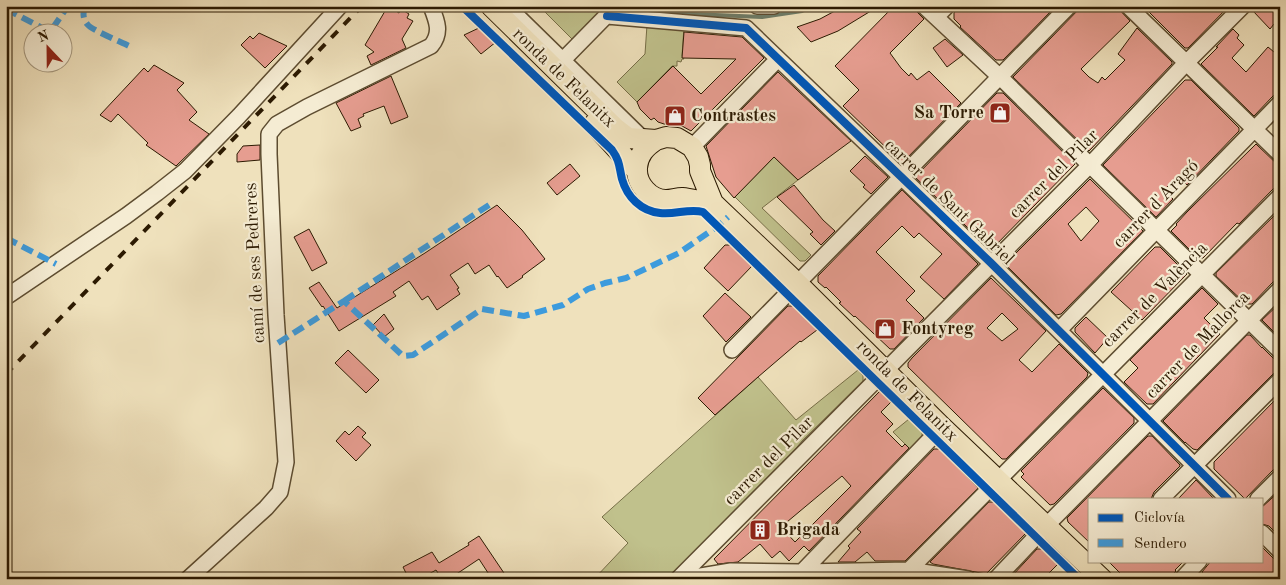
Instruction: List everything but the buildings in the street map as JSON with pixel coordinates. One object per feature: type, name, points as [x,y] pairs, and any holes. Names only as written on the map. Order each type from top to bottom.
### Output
[{"type":"main road","name":"ronda de Felanitx","points":[[475,6],[580,109],[637,170]]},
{"type":"main road","name":"ronda de Felanitx","points":[[491,6],[615,128],[628,138],[649,140]]},
{"type":"main road","points":[[666,137],[677,138],[692,147],[698,157],[700,171],[713,203],[680,198],[664,200],[651,195],[643,188],[639,181],[637,170],[639,158],[649,140],[666,137]]},
{"type":"main road","points":[[680,198],[696,186],[700,171]]},
{"type":"main road","name":"ronda de Felanitx","points":[[713,203],[886,370],[942,427],[1046,526],[1088,562]]},
{"type":"street","points":[[6,297],[126,216],[185,170],[239,116],[340,6]]},
{"type":"street","name":"camí de ses Pedreres","points":[[188,579],[266,508],[280,492],[286,462],[276,315],[268,154],[269,134],[277,124],[307,107],[431,46],[436,40],[437,34],[437,22],[431,6]]},
{"type":"street","points":[[507,6],[562,61],[649,140]]},
{"type":"street","points":[[757,6],[774,6]]},
{"type":"street","points":[[924,6],[1000,77],[1280,352]]},
{"type":"street","points":[[936,18],[947,6]]},
{"type":"street","points":[[732,350],[1069,6]]},
{"type":"street","points":[[1128,6],[1280,154]]},
{"type":"street","name":"carrer del Pilar","points":[[678,579],[1090,165],[1186,62],[1243,6]]},
{"type":"street","points":[[562,61],[611,11]]},
{"type":"street","name":"carrer de Sant Gabriel","points":[[611,11],[746,28],[991,263],[1227,498]]},
{"type":"street","points":[[692,147],[778,59]]},
{"type":"street","name":"carrer d'Aragó","points":[[1059,330],[1280,103]]},
{"type":"street","name":"carrer de València","points":[[909,570],[1280,196]]},
{"type":"street","name":"carrer de Mallorca","points":[[996,579],[1280,289]]},
{"type":"street","points":[[1162,498],[1280,380]]},
{"type":"street","points":[[802,572],[942,427]]},
{"type":"street","points":[[1259,498],[1280,477]]},
{"type":"street","points":[[1264,535],[1280,551]]},
{"type":"street","points":[[1182,579],[1198,562]]},
{"type":"street","points":[[683,579],[732,571],[909,570],[968,579]]},
{"type":"green space","points":[[539,6],[606,6],[574,41]]},
{"type":"green space","points":[[647,25],[684,27],[682,56],[684,59],[681,62],[677,61],[677,66],[672,66],[637,102],[617,82],[645,54]]},
{"type":"green space","points":[[774,157],[798,180],[762,208],[811,255],[805,261],[800,261],[735,197]]},
{"type":"green space","points":[[858,370],[863,376],[863,381],[668,579],[594,579],[628,543],[602,517],[758,377],[796,420]]},
{"type":"green space","points":[[909,419],[922,432],[922,437],[910,449],[893,432]]},
{"type":"waterway","points":[[645,12],[762,17],[802,11],[814,6]]},
{"type":"railway","points":[[6,374],[362,6]]},
{"type":"marked path","points":[[6,9],[50,32],[68,6]]},
{"type":"marked path","points":[[86,6],[84,16],[88,25],[129,46]]},
{"type":"marked path","points":[[344,301],[492,203]]},
{"type":"marked path","points":[[278,343],[344,301],[403,356],[413,355],[482,309],[524,316],[563,305],[588,289],[626,278],[679,253],[728,217]]},
{"type":"marked path","points":[[6,238],[56,264]]},
{"type":"cycle path","points":[[462,6],[612,150],[618,161],[624,186],[636,202],[653,212],[703,212],[1079,579]]},
{"type":"cycle path","points":[[607,16],[746,28],[991,263],[1227,498]]},
{"type":"place","name":"Sa Torre","points":[[1000,113]]},
{"type":"place","name":"Contrastes","points":[[675,116]]},
{"type":"place","name":"Fontyreg","points":[[885,329]]},
{"type":"place","name":"Brigada","points":[[760,530]]}]
